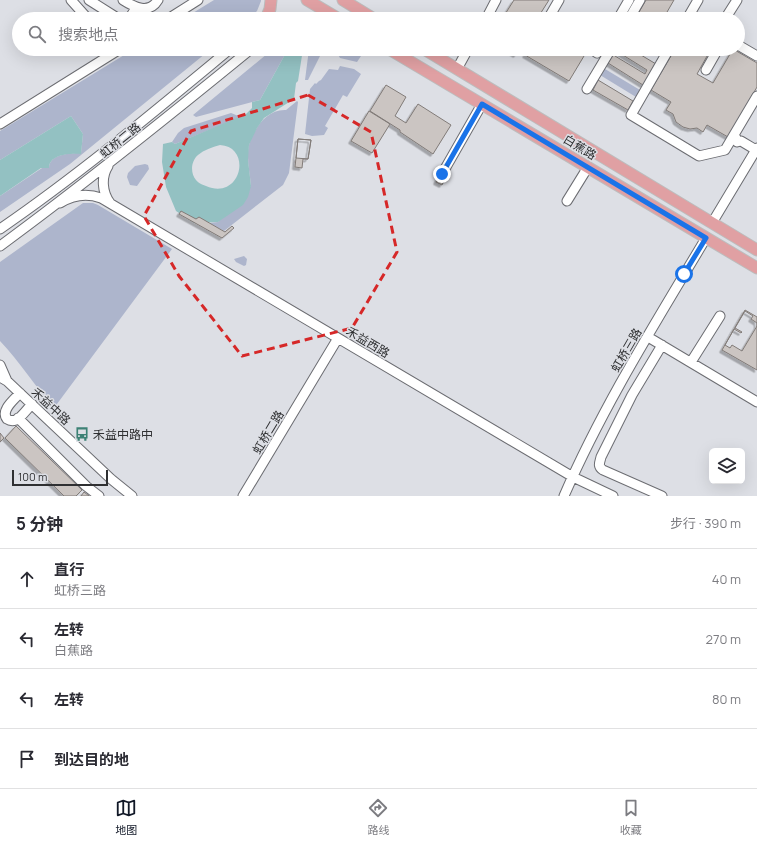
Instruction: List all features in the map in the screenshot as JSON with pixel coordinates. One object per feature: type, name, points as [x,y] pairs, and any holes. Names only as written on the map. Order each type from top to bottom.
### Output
[{"type":"main road","points":[[269,12],[271,0]]},
{"type":"main road","points":[[307,0],[327,12]]},
{"type":"main road","points":[[343,0],[363,12]]},
{"type":"main road","name":"白蕉路","points":[[401,56],[757,268]]},
{"type":"main road","name":"白蕉路","points":[[436,56],[757,250]]},
{"type":"street","points":[[71,0],[82,12]]},
{"type":"street","points":[[89,0],[108,12]]},
{"type":"street","points":[[123,0],[136,8],[146,9],[152,7],[158,0]]},
{"type":"street","points":[[179,12],[198,0]]},
{"type":"street","points":[[490,12],[496,0]]},
{"type":"street","points":[[552,12],[559,0]]},
{"type":"street","points":[[622,12],[629,0]]},
{"type":"street","points":[[633,12],[640,0]]},
{"type":"street","points":[[693,12],[698,0]]},
{"type":"street","points":[[729,12],[737,0]]},
{"type":"street","points":[[133,12],[136,8]]},
{"type":"street","points":[[745,49],[757,56]]},
{"type":"street","points":[[0,124],[109,56]]},
{"type":"street","name":"虹桥二路","points":[[0,229],[53,190],[170,99],[222,56]]},
{"type":"street","name":"虹桥二路","points":[[0,246],[60,203],[110,164],[242,56]]},
{"type":"street","points":[[457,69],[464,56]]},
{"type":"street","points":[[588,89],[607,56]]},
{"type":"street","points":[[666,56],[631,115],[699,156],[725,150],[737,139],[757,96]]},
{"type":"street","points":[[706,70],[714,56]]},
{"type":"street","points":[[442,174],[482,104]]},
{"type":"street","points":[[712,223],[756,149],[737,139]]},
{"type":"street","points":[[110,164],[105,174],[103,185],[106,197],[112,205]]},
{"type":"street","points":[[567,201],[588,167]]},
{"type":"street","name":"禾益西路","points":[[60,203],[74,196],[88,195],[101,198],[573,477],[613,496]]},
{"type":"street","name":"虹桥三路","points":[[563,496],[609,406],[706,238]]},
{"type":"street","points":[[691,362],[720,316]]},
{"type":"street","points":[[648,337],[757,402]]},
{"type":"street","name":"虹桥二路","points":[[243,496],[338,338]]},
{"type":"street","points":[[662,345],[632,395],[601,457],[599,464],[600,468],[603,470],[662,496]]},
{"type":"street","name":"禾益中路","points":[[0,366],[4,379],[111,479],[132,496]]},
{"type":"street","points":[[20,393],[3,404],[5,415],[8,419],[13,421],[18,418],[32,404]]},
{"type":"street","points":[[18,418],[86,486],[99,496]]},
{"type":"highlighted area","points":[[308,95],[371,132],[397,252],[352,328],[242,356],[179,276],[144,216],[191,131]]},
{"type":"shaded area","points":[[214,0],[261,0],[256,12],[194,12]]},
{"type":"shaded area","points":[[123,56],[202,56],[70,164],[0,212],[0,196],[42,168],[49,168],[50,163],[56,157],[66,154],[81,153],[83,134],[71,116],[0,160],[0,131]]},
{"type":"shaded area","points":[[265,56],[284,56],[260,100],[196,117],[193,115]]},
{"type":"shaded area","points":[[284,56],[302,56],[294,99],[264,118],[257,128],[249,145],[248,160],[251,186],[248,197],[243,205],[218,222],[194,223],[176,211],[166,187],[162,162],[163,144],[172,142],[175,144],[246,114],[252,108],[252,102],[260,100]],"holes":[[[220,145],[230,148],[237,154],[239,163],[238,172],[235,180],[228,186],[218,189],[205,186],[194,177],[192,171],[194,160],[198,155],[208,149]]]},
{"type":"shaded area","points":[[308,56],[320,56],[308,80],[305,80]]},
{"type":"shaded area","points":[[339,56],[361,56],[357,62],[340,58]]},
{"type":"shaded area","points":[[340,66],[354,69],[361,74],[347,97],[343,95],[325,126],[328,128],[324,135],[312,136],[305,134],[310,89],[315,83],[316,84],[321,80],[329,69],[338,70]]},
{"type":"shaded area","points":[[605,69],[640,90],[636,97],[600,75]]},
{"type":"shaded area","points":[[297,101],[289,173],[283,185],[224,231],[209,223],[218,222],[251,186],[248,150],[251,139],[258,126],[267,116],[286,110]]},
{"type":"shaded area","points":[[231,113],[241,117],[175,144],[172,142],[178,133],[184,128]]},
{"type":"shaded area","points":[[71,116],[83,134],[81,154],[66,154],[56,157],[50,163],[49,168],[41,168],[0,196],[0,160]]},
{"type":"shaded area","points":[[145,164],[148,165],[149,169],[137,186],[130,185],[127,177],[128,173],[135,166]]},
{"type":"shaded area","points":[[83,203],[93,203],[98,205],[172,249],[54,408],[0,341],[0,262]]},
{"type":"shaded area","points":[[244,256],[247,259],[246,265],[244,266],[236,262],[234,259]]},
{"type":"building","points":[[514,0],[549,0],[541,12],[506,12]]},
{"type":"building","points":[[646,0],[674,0],[667,12],[639,12]]},
{"type":"building","points":[[527,56],[584,56],[569,81]]},
{"type":"building","points":[[612,56],[615,56],[645,74],[647,70],[624,56],[643,56],[656,64],[643,85],[608,63]]},
{"type":"building","points":[[671,56],[707,56],[697,74],[713,83],[729,56],[745,56],[757,63],[757,87],[728,137],[707,125],[703,132],[697,128],[690,129],[683,127],[676,122],[673,114],[666,110],[671,102],[651,90]]},
{"type":"building","points":[[598,80],[633,101],[628,110],[593,90]]},
{"type":"building","points":[[386,85],[406,97],[395,116],[406,123],[418,104],[451,125],[433,154],[400,132],[400,130],[370,111]]},
{"type":"building","points":[[369,111],[390,124],[372,153],[351,141]]},
{"type":"building","points":[[298,139],[311,140],[308,159],[303,159],[302,168],[295,167]]},
{"type":"building","points":[[298,139],[311,140],[308,159],[296,158]]},
{"type":"building","points":[[439,176],[445,179],[442,185],[436,182]]},
{"type":"building","points":[[181,211],[196,219],[199,217],[225,232],[232,226],[234,228],[222,238],[179,214]]},
{"type":"building","points":[[745,310],[757,317],[757,370],[722,350]]},
{"type":"building","points":[[745,311],[753,316],[751,319],[757,323],[757,326],[742,351],[732,345],[730,348],[725,345],[734,329],[741,333],[742,332],[735,328]]},
{"type":"building","points":[[16,426],[82,490],[76,496],[64,496],[5,438]]},
{"type":"building","points":[[0,433],[4,438],[0,442]]},
{"type":"building","points":[[84,492],[89,496],[81,496]]},
{"type":"place","name":"禾益中路中","points":[[82,434]]},
{"type":"route","points":[[442,174],[482,104],[706,238],[684,274]]}]
